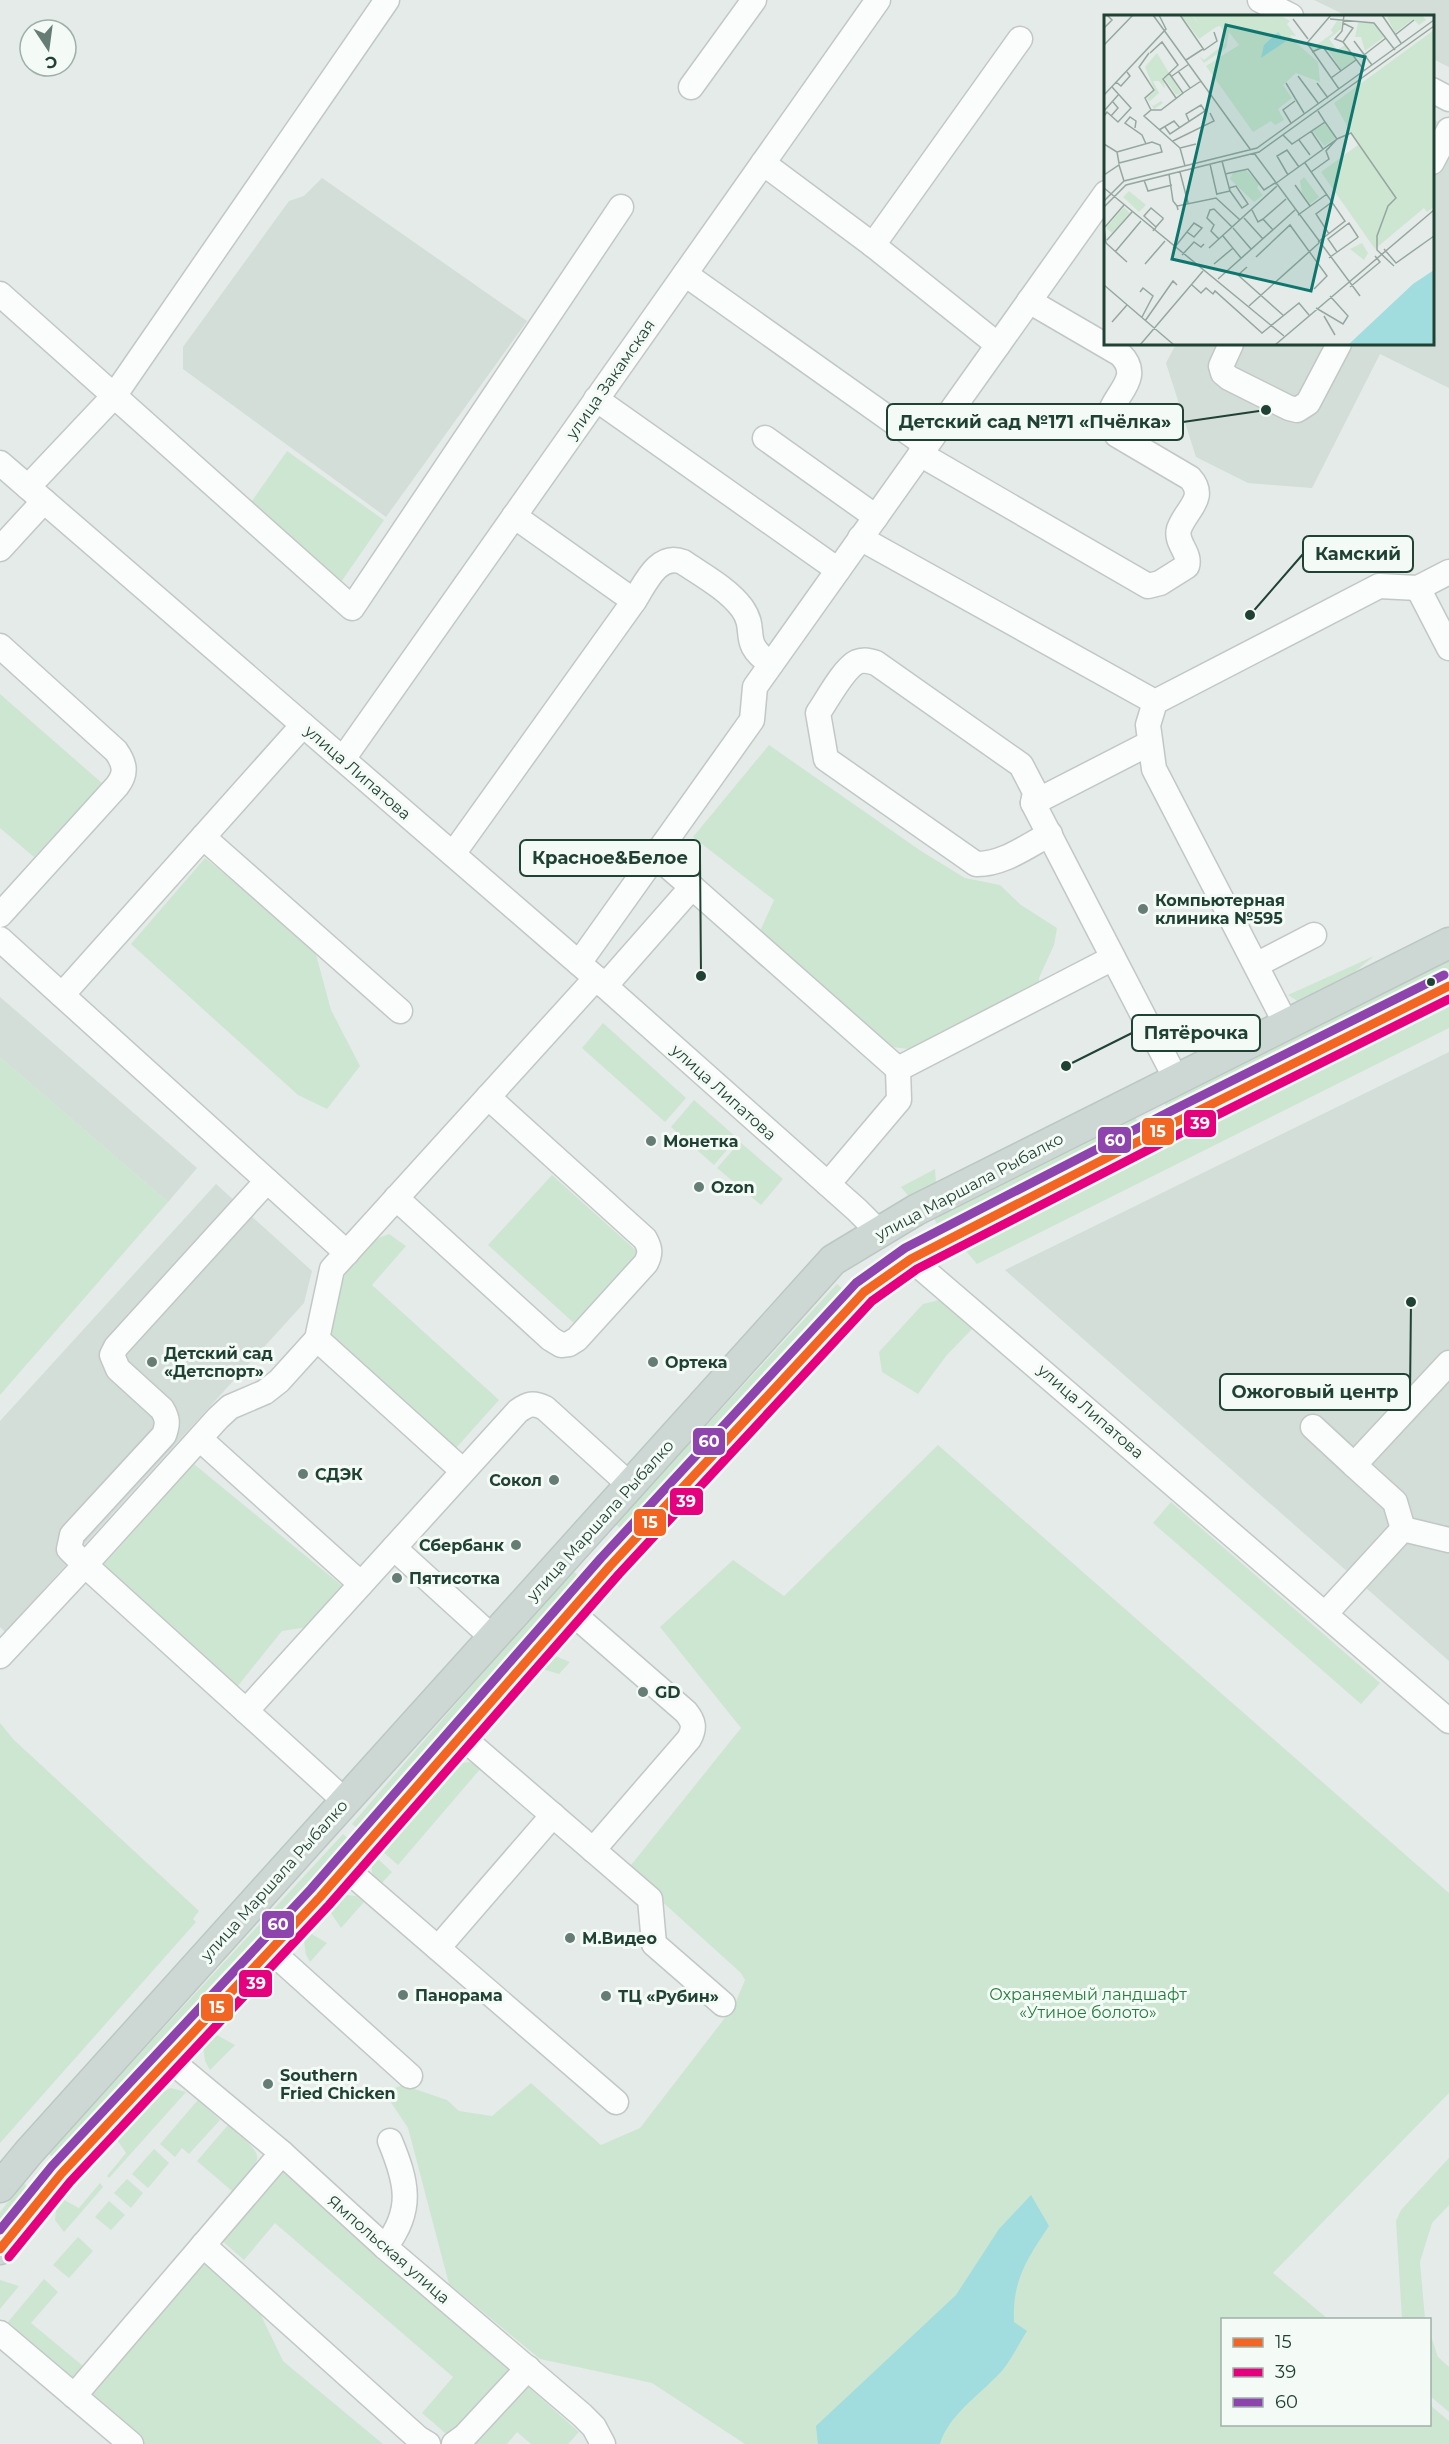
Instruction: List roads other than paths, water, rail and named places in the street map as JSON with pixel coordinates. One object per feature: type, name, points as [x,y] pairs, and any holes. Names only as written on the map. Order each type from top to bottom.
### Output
[{"type":"main road","name":"улица Маршала Рыбалко","points":[[0,2187],[29,2152],[833,1260],[916,1210],[1449,943]]},
{"type":"main road","points":[[0,2249],[61,2174],[345,1868],[610,1566],[864,1292],[911,1259],[1176,1122],[1449,986]]},
{"type":"main road","points":[[1166,1084],[1155,1112],[1176,1122]]},
{"type":"main road","name":"улица Липатова","points":[[879,1232],[911,1259]]},
{"type":"main road","points":[[580,1543],[594,1535],[610,1535],[617,1549],[610,1566]]},
{"type":"main road","points":[[29,2152],[26,2167],[31,2178],[44,2181],[61,2174]]},
{"type":"street","points":[[0,549],[36,494],[114,396],[387,0]]},
{"type":"street","points":[[691,87],[754,0]]},
{"type":"street","name":"улица Закамская","points":[[343,759],[878,0]]},
{"type":"street","points":[[1260,0],[1290,15]]},
{"type":"street","points":[[873,245],[1020,39]]},
{"type":"street","points":[[1434,91],[1449,99]]},
{"type":"street","points":[[1434,158],[1449,130]]},
{"type":"street","points":[[763,163],[873,245],[998,345]]},
{"type":"street","points":[[593,976],[655,855],[752,720],[755,687],[1104,196]]},
{"type":"street","points":[[0,294],[352,608],[621,207]]},
{"type":"street","points":[[685,274],[923,450],[1148,586],[1160,583],[1187,566],[1189,561],[1178,538],[1179,531],[1198,492],[1190,478],[1117,435],[1109,427],[1108,418],[1111,409],[1127,382],[1130,372],[1128,362],[1105,345]]},
{"type":"street","points":[[1029,301],[1104,345]]},
{"type":"street","points":[[1232,345],[1221,366],[1223,373],[1297,411],[1308,403],[1338,345]]},
{"type":"street","points":[[596,399],[838,570]]},
{"type":"street","points":[[765,438],[876,517]]},
{"type":"street","name":"улица Липатова","points":[[0,463],[593,976],[879,1232]]},
{"type":"street","points":[[514,516],[634,601]]},
{"type":"street","points":[[860,538],[1155,702]]},
{"type":"street","points":[[453,854],[659,565],[666,560],[676,559],[683,562],[732,597],[744,610],[754,650],[771,664]]},
{"type":"street","points":[[1286,1024],[1154,769],[1148,725],[1155,702],[1379,586],[1418,588],[1449,572]]},
{"type":"street","points":[[1418,588],[1449,648]]},
{"type":"street","points":[[0,646],[116,751],[125,768],[124,777],[117,786],[0,915]]},
{"type":"street","points":[[1050,834],[999,861],[988,865],[976,864],[826,759],[818,713],[850,667],[858,661],[868,660],[876,663],[1021,765],[1035,792],[1034,803],[1050,834],[1113,958],[1166,1084]]},
{"type":"street","points":[[63,995],[303,724]]},
{"type":"street","points":[[1034,803],[1150,743]]},
{"type":"street","points":[[203,837],[400,1011]]},
{"type":"street","points":[[655,855],[898,1069],[899,1100],[828,1184]]},
{"type":"street","points":[[0,1656],[230,1407],[265,1392],[279,1381],[317,1339],[332,1269],[488,1097],[593,976],[692,887]]},
{"type":"street","points":[[1256,965],[1314,935]]},
{"type":"street","points":[[0,939],[347,1253]]},
{"type":"street","points":[[898,1069],[1113,958]]},
{"type":"street","points":[[396,1198],[551,1339],[561,1345],[569,1344],[577,1339],[631,1280],[650,1255],[645,1239],[488,1097]]},
{"type":"street","points":[[267,1181],[116,1347],[112,1355],[118,1369],[162,1409],[167,1417],[168,1425],[164,1435],[72,1535],[69,1549],[345,1801]]},
{"type":"street","name":"улица Липатова","points":[[911,1259],[1326,1613],[1449,1721]]},
{"type":"street","points":[[317,1339],[463,1471]]},
{"type":"street","points":[[1354,1465],[1449,1363]]},
{"type":"street","points":[[246,1711],[518,1411],[528,1404],[537,1404],[631,1486]]},
{"type":"street","points":[[1313,1427],[1395,1502],[1403,1529]]},
{"type":"street","points":[[200,1439],[361,1584]]},
{"type":"street","points":[[1326,1613],[1403,1529]]},
{"type":"street","points":[[1403,1529],[1449,1540]]},
{"type":"street","points":[[394,1548],[493,1638]]},
{"type":"street","points":[[570,1611],[686,1712],[693,1721],[694,1730],[689,1739],[593,1850]]},
{"type":"street","points":[[461,1736],[650,1899],[654,1944],[723,2004]]},
{"type":"street","points":[[438,1948],[553,1815]]},
{"type":"street","points":[[345,1868],[616,2102]]},
{"type":"street","points":[[270,1950],[410,2076]]},
{"type":"street","name":"Ямпольская улица","points":[[169,2059],[282,2153],[385,2247],[582,2415],[594,2427],[603,2444]]},
{"type":"street","points":[[385,2247],[397,2231],[405,2200],[401,2168],[390,2141]]},
{"type":"street","points":[[74,2396],[282,2153]]},
{"type":"street","points":[[203,2245],[418,2438],[428,2444]]},
{"type":"street","points":[[0,2333],[130,2444]]},
{"type":"street","points":[[454,2444],[465,2436],[528,2368]]},
{"type":"water","points":[[1031,2195],[1049,2226],[1034,2249],[1018,2282],[1014,2322],[1027,2331],[1002,2370],[950,2424],[940,2444],[818,2444],[816,2426],[956,2295],[999,2229]]},
{"type":"place","name":"Детский сад №171 «Пчёлка»","points":[[1266,410]]},
{"type":"place","name":"Камский","points":[[1250,615]]},
{"type":"place","name":"Компьютерная клиника №595","points":[[1143,909]]},
{"type":"place","name":"Красное&Белое","points":[[701,976]]},
{"type":"place","name":"Пятёрочка","points":[[1066,1066]]},
{"type":"place","name":"Монетка","points":[[651,1141]]},
{"type":"place","name":"Ozon","points":[[699,1187]]},
{"type":"place","name":"Ожоговый центр","points":[[1411,1302]]},
{"type":"place","name":"Детский сад «Детспорт»","points":[[152,1362]]},
{"type":"place","name":"Ортека","points":[[653,1362]]},
{"type":"place","name":"СДЭК","points":[[303,1474]]},
{"type":"place","name":"Сокол","points":[[554,1480]]},
{"type":"place","name":"Сбербанк","points":[[516,1545]]},
{"type":"place","name":"Пятисотка","points":[[397,1578]]},
{"type":"place","name":"GD","points":[[643,1692]]},
{"type":"place","name":"М.Видео","points":[[570,1938]]},
{"type":"place","name":"Панорама","points":[[403,1995]]},
{"type":"place","name":"ТЦ «Рубин»","points":[[606,1996]]},
{"type":"place","name":"Southern Fried Chicken","points":[[268,2084]]},
{"type":"park label","name":"Охраняемый ландшафт «Утиное болото»","points":[[1088,2003]]}]
